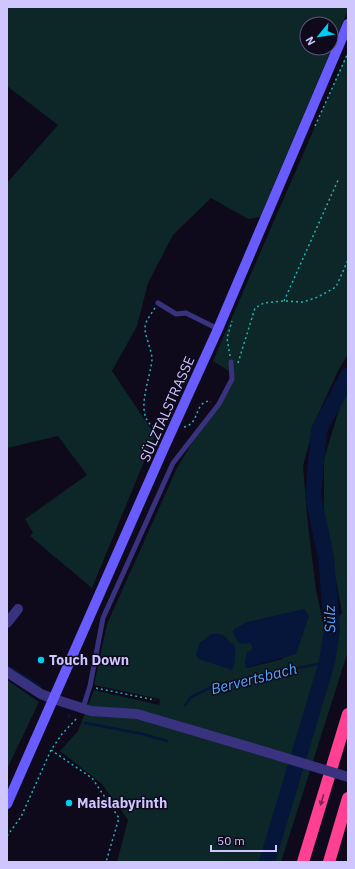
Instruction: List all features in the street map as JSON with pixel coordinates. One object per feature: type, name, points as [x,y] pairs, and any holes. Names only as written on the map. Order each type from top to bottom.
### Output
[{"type":"highway","points":[[304,862],[348,714]]},
{"type":"highway","points":[[329,862],[348,798]]},
{"type":"main road","name":"SÜLZTALSTRASSE","points":[[7,804],[218,329],[348,24]]},
{"type":"street","points":[[7,623],[18,609]]},
{"type":"street","points":[[7,672],[41,694],[91,711],[137,714],[348,777]]},
{"type":"lane","points":[[158,304],[176,314],[186,313],[218,329]]},
{"type":"lane","points":[[83,708],[90,686],[104,618],[173,463],[219,404],[232,379],[231,362]]},
{"type":"path","points":[[284,301],[339,178]]},
{"type":"path","points":[[232,379],[255,308],[264,303],[284,301],[303,302],[318,297],[336,287],[348,260]]},
{"type":"path","points":[[158,304],[146,321],[144,328],[148,338],[152,359],[146,386],[144,414],[152,425],[163,429]]},
{"type":"path","points":[[182,427],[188,426],[195,419],[202,404],[208,401],[219,404]]},
{"type":"path","points":[[90,686],[155,700]]},
{"type":"path","points":[[7,836],[21,817],[51,750],[62,734],[75,721],[83,708]]},
{"type":"path","points":[[51,750],[92,778],[119,818],[106,862]]},
{"type":"green space","points":[[7,7],[348,7],[339,32],[339,16],[299,16],[299,56],[329,56],[260,217],[248,219],[211,198],[173,235],[148,283],[137,326],[112,371],[155,435],[92,588],[30,536],[33,533],[25,519],[87,475],[58,436],[7,448],[7,183],[58,125],[7,86]]},
{"type":"green space","points":[[348,51],[348,354],[338,371],[315,421],[303,466],[316,590],[325,631],[342,613],[324,516],[324,459],[341,403],[348,391],[348,651],[281,862],[117,862],[128,820],[102,784],[60,751],[78,731],[94,690],[159,705],[160,699],[94,685],[107,624],[177,468],[234,374],[213,361]],"holes":[[[233,630],[283,659],[247,668],[245,661],[253,649],[251,643],[236,639]],[[212,634],[223,635],[209,662],[200,659],[200,643]]]},
{"type":"green space","points":[[7,680],[39,702],[7,769]]},
{"type":"water","points":[[304,609],[309,616],[296,654],[246,668],[245,661],[247,653],[253,649],[251,643],[240,644],[236,639],[233,630],[247,622]]},
{"type":"water","points":[[212,634],[223,635],[235,646],[235,661],[232,670],[199,659],[196,654],[200,643]]},
{"type":"waterway","name":"Sülz","points":[[267,862],[327,662],[332,629],[326,557],[313,496],[319,430],[348,376]]},
{"type":"waterway","name":"Bervertsbach","points":[[185,705],[191,697],[216,685],[327,662]]},
{"type":"waterway","name":"Bervertsbach","points":[[7,666],[40,686]]},
{"type":"waterway","name":"Bervertsbach","points":[[85,723],[143,734],[167,741]]},
{"type":"place","name":"Touch Down","points":[[41,660]]},
{"type":"place","name":"Maislabyrinth","points":[[69,803]]}]
